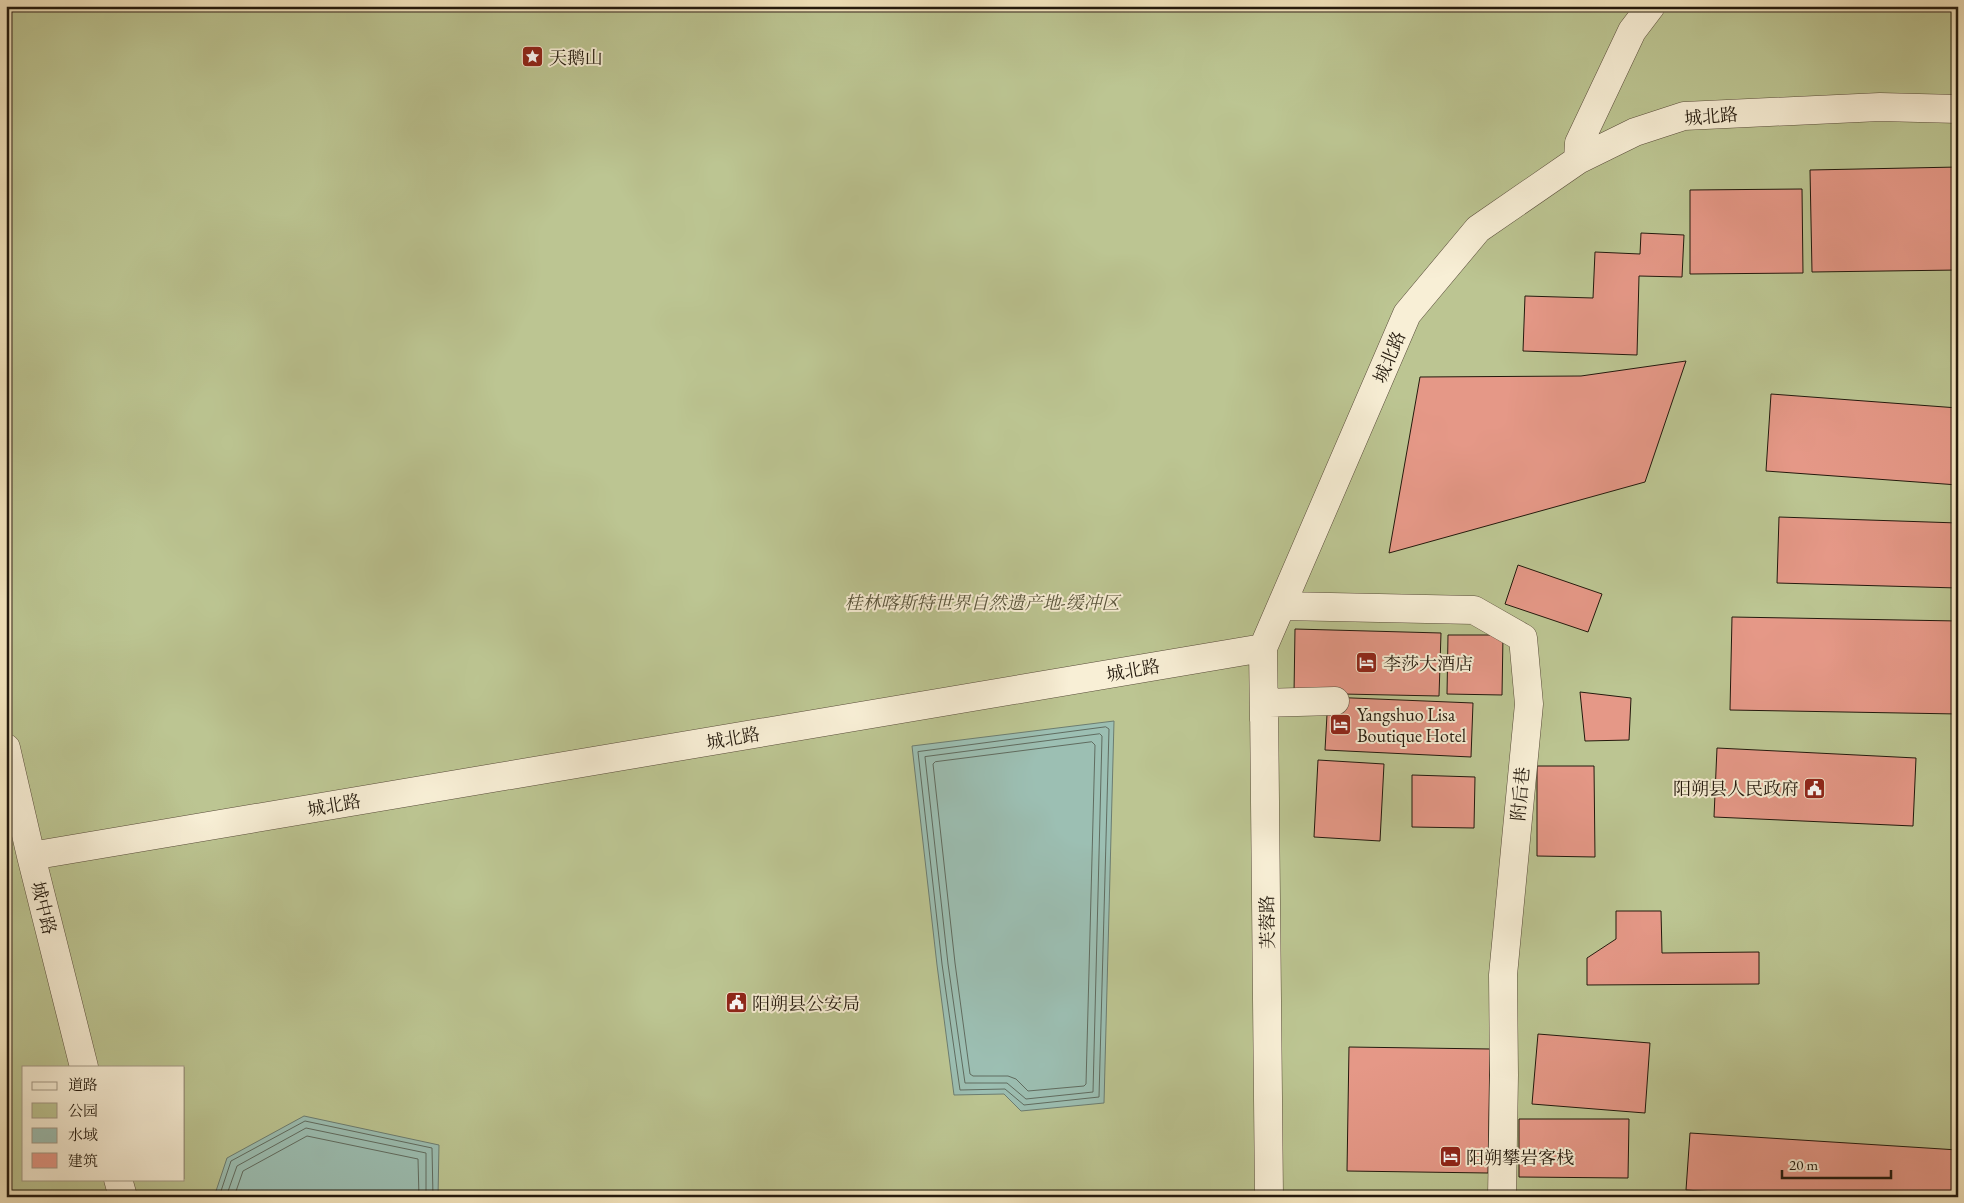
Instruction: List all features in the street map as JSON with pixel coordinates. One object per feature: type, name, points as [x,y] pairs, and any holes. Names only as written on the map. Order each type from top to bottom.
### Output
[{"type":"street","points":[[1578,160],[1578,142],[1632,31],[1651,6]]},
{"type":"street","name":"城北路","points":[[31,856],[1264,648],[1407,314],[1478,229],[1578,160],[1635,132],[1684,116],[1880,107],[1958,109]]},
{"type":"street","name":"附后巷","points":[[1283,606],[1474,610],[1523,638],[1529,704],[1503,974],[1502,1197]]},
{"type":"street","points":[[1264,648],[1264,703],[1335,701]]},
{"type":"street","name":"芙蓉路","points":[[1264,703],[1270,1197]]},
{"type":"street","name":"城中路","points":[[6,748],[84,1066]]},
{"type":"street","points":[[118,1180],[123,1197]]},
{"type":"street","points":[[1270,1197],[1282,1197]]},
{"type":"green space","name":"桂林喀斯特世界自然遗产地-缓冲区","points":[[6,6],[1958,6],[1958,1197],[6,1197]]},
{"type":"water","points":[[1114,721],[1104,1103],[1021,1111],[1004,1094],[954,1095],[912,746]]},
{"type":"water","points":[[304,1116],[439,1145],[438,1197],[214,1197],[227,1158]]},
{"type":"building","points":[[1958,167],[1958,270],[1812,272],[1810,170]]},
{"type":"building","points":[[1802,189],[1803,273],[1690,274],[1690,190]]},
{"type":"building","points":[[1641,233],[1684,235],[1682,277],[1639,276],[1637,355],[1523,351],[1525,296],[1593,298],[1595,252],[1640,254]]},
{"type":"building","points":[[1686,361],[1645,482],[1389,553],[1420,377],[1581,376]]},
{"type":"building","points":[[1771,394],[1958,408],[1958,485],[1766,471]]},
{"type":"building","points":[[1779,517],[1958,523],[1958,588],[1777,583]]},
{"type":"building","points":[[1518,565],[1602,594],[1588,632],[1505,604]]},
{"type":"building","points":[[1732,617],[1958,621],[1958,714],[1730,710]]},
{"type":"building","name":"李莎大酒店","points":[[1295,629],[1441,633],[1439,696],[1294,693]]},
{"type":"building","points":[[1448,635],[1503,635],[1502,695],[1447,694]]},
{"type":"building","points":[[1580,692],[1631,698],[1629,740],[1585,741]]},
{"type":"building","points":[[1328,697],[1473,703],[1471,757],[1325,750]]},
{"type":"building","name":"阳朔县人民政府","points":[[1717,748],[1916,758],[1913,826],[1714,817]]},
{"type":"building","points":[[1318,760],[1384,764],[1380,841],[1314,837]]},
{"type":"building","points":[[1537,766],[1594,766],[1595,857],[1537,856]]},
{"type":"building","points":[[1412,775],[1475,777],[1474,828],[1412,827]]},
{"type":"building","points":[[1616,911],[1661,911],[1662,953],[1759,952],[1759,984],[1587,985],[1587,958],[1616,939]]},
{"type":"building","points":[[1538,1034],[1650,1043],[1645,1113],[1532,1104]]},
{"type":"building","points":[[1349,1047],[1490,1049],[1488,1173],[1347,1171]]},
{"type":"building","points":[[1519,1119],[1629,1119],[1628,1178],[1519,1177]]},
{"type":"building","points":[[1690,1133],[1958,1150],[1958,1197],[1786,1197],[1686,1190]]},
{"type":"place","name":"天鹅山","points":[[533,57]]},
{"type":"place","name":"李莎大酒店","points":[[1367,663]]},
{"type":"place","name":"Yangshuo Lisa Boutique Hotel","points":[[1341,724]]},
{"type":"place","name":"阳朔县人民政府","points":[[1815,788]]},
{"type":"place","name":"阳朔县公安局","points":[[736,1003]]},
{"type":"place","name":"阳朔攀岩客栈","points":[[1450,1157]]}]
